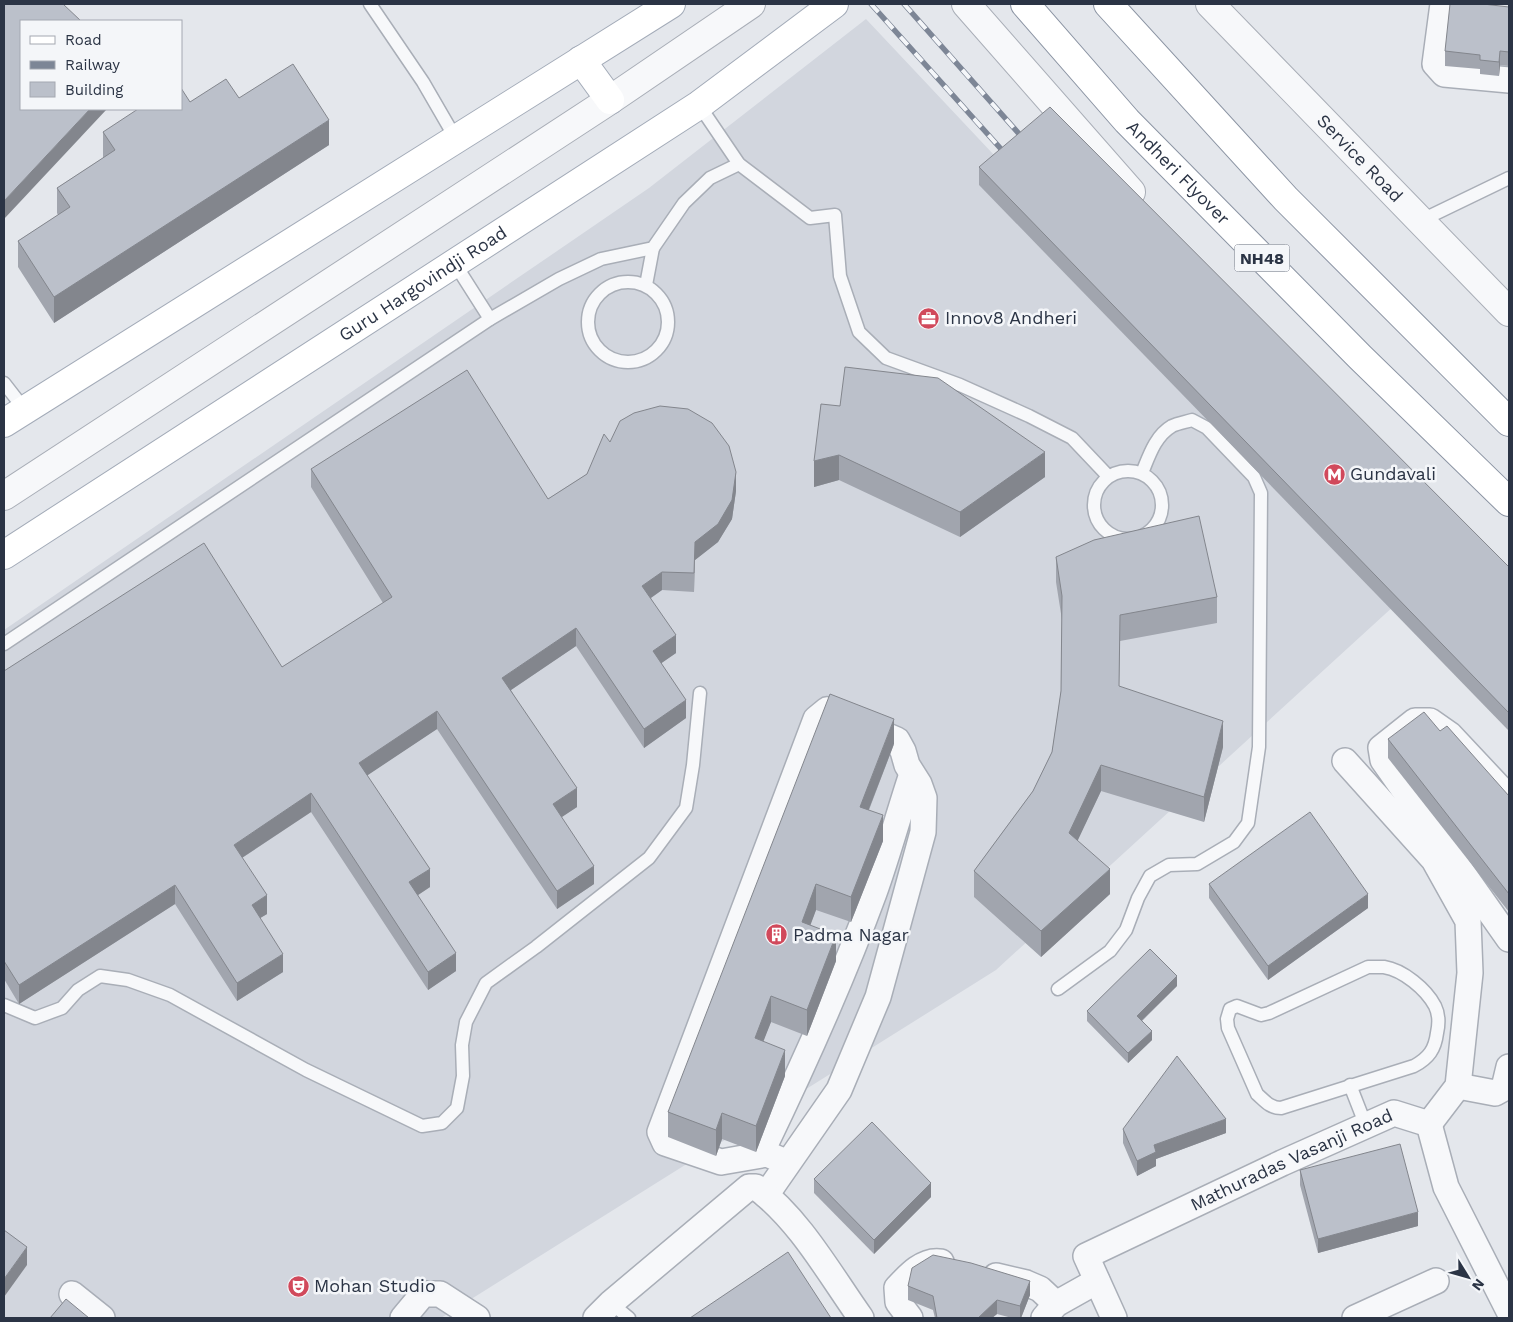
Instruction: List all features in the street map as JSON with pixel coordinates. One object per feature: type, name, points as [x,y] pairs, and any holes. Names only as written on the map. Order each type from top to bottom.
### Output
[{"type":"main road","points":[[14,416],[671,4]]},
{"type":"main road","name":"Guru Hargovindji Road","points":[[4,555],[699,105],[834,4]]},
{"type":"main road","name":"Andheri Flyover","points":[[1025,4],[1127,121],[1360,357],[1509,502]]},
{"type":"main road","points":[[1108,4],[1286,199],[1509,422]]},
{"type":"main road","points":[[582,60],[610,100]]},
{"type":"street","points":[[4,496],[610,100],[751,4]]},
{"type":"street","points":[[966,4],[1150,212]]},
{"type":"street","points":[[1443,4],[1435,64],[1444,74],[1509,80]]},
{"type":"street","name":"Service Road","points":[[1212,5],[1509,312]]},
{"type":"street","points":[[766,1195],[777,1158],[839,1090],[878,996],[923,832],[924,798],[897,740],[827,710],[816,719],[660,1132],[665,1143],[721,1162],[777,1158]]},
{"type":"street","points":[[1509,798],[1450,735],[1430,721],[1415,721],[1381,748],[1383,760],[1509,939]]},
{"type":"street","points":[[1345,761],[1434,860],[1468,921],[1470,972],[1458,1086],[1429,1124],[1446,1187],[1509,1311]]},
{"type":"street","points":[[777,1158],[764,1147],[798,1077],[874,892],[912,774]]},
{"type":"street","points":[[839,980],[878,996]]},
{"type":"street","points":[[1458,1086],[1495,1093],[1504,1088],[1509,1067]]},
{"type":"street","name":"Mathuradas Vasanji Road","points":[[1114,1318],[1086,1256],[1282,1163],[1394,1113],[1429,1124]]},
{"type":"street","points":[[612,1313],[750,1187],[756,1187],[799,1230],[861,1318]]},
{"type":"street","points":[[910,1318],[898,1302],[897,1288],[908,1276],[928,1261],[938,1261],[1026,1283],[1040,1289],[1050,1311],[1097,1281]]},
{"type":"street","points":[[1355,1318],[1436,1281]]},
{"type":"street","points":[[72,1294],[102,1318]]},
{"type":"street","points":[[403,1318],[423,1294],[440,1294],[477,1318]]},
{"type":"lane","points":[[370,4],[423,82],[456,139]]},
{"type":"lane","points":[[699,105],[739,164],[810,218],[835,215],[840,276],[859,332],[886,358],[960,385],[1072,438],[1108,476]]},
{"type":"lane","points":[[646,285],[653,248],[684,203],[710,178],[739,164]]},
{"type":"lane","points":[[1420,221],[1509,178]]},
{"type":"lane","points":[[4,644],[490,319],[558,279],[601,259],[653,248]]},
{"type":"lane","points":[[455,264],[490,319]]},
{"type":"lane","points":[[633,281],[646,285],[657,292],[665,303],[669,316],[668,330],[663,342],[654,352],[643,359],[630,362],[617,360],[605,355],[595,345],[590,334],[588,320],[590,307],[597,295],[608,287],[620,282],[633,281]]},
{"type":"lane","points":[[4,383],[14,416]]},
{"type":"lane","points":[[1058,990],[1110,951],[1126,930],[1130,915],[1150,876],[1169,865],[1198,864],[1234,842],[1248,823],[1259,747],[1261,493],[1254,477],[1208,428],[1192,420],[1173,426],[1159,438],[1150,453],[1142,473]]},
{"type":"lane","points":[[1131,470],[1142,473],[1152,480],[1159,489],[1163,501],[1162,513],[1157,524],[1140,538],[1129,540],[1118,538],[1100,526],[1093,506],[1095,494],[1108,476],[1119,471],[1131,470]]},
{"type":"lane","points":[[4,1005],[35,1018],[62,1008],[78,990],[100,976],[128,980],[170,995],[306,1070],[422,1126],[442,1123],[457,1108],[463,1076],[462,1046],[466,1022],[486,983],[536,947],[649,858],[686,808],[693,765],[700,693]]},
{"type":"lane","points":[[1368,967],[1385,967],[1401,974],[1423,990],[1436,1008],[1439,1023],[1436,1042],[1432,1052],[1423,1061],[1414,1066],[1350,1085],[1281,1108],[1274,1108],[1257,1094],[1228,1028],[1227,1019],[1230,1009],[1237,1006],[1261,1014],[1269,1013],[1368,967]]},
{"type":"lane","points":[[1350,1085],[1366,1126]]},
{"type":"shaded area","points":[[866,19],[1407,594],[996,970],[441,1318],[4,1318],[4,630],[649,188]]},
{"type":"building","points":[[4,4],[63,4],[80,20],[20,20],[20,110],[89,110],[4,201]]},
{"type":"building","points":[[1450,4],[1483,4],[1509,7],[1509,52],[1500,51],[1499,62],[1480,60],[1480,55],[1445,51]]},
{"type":"building","points":[[293,64],[329,120],[54,297],[18,241],[70,207],[57,188],[115,150],[103,132],[136,110],[182,110],[182,90],[190,102],[226,79],[239,98]]},
{"type":"building","points":[[1050,107],[1509,567],[1509,713],[979,167]]},
{"type":"building","points":[[845,367],[938,378],[1045,452],[960,512],[839,455],[814,461],[821,404],[840,406]]},
{"type":"building","points":[[467,370],[548,499],[587,474],[604,434],[610,442],[620,421],[634,413],[660,406],[688,409],[712,423],[729,446],[736,472],[732,500],[718,524],[695,542],[694,573],[662,572],[642,586],[676,635],[653,651],[686,700],[644,729],[576,628],[502,678],[577,788],[553,804],[594,866],[557,891],[437,711],[359,763],[430,869],[409,882],[456,953],[428,972],[311,793],[234,845],[267,895],[252,905],[283,954],[237,983],[175,885],[19,985],[4,961],[4,671],[204,543],[282,667],[392,597],[311,469]]},
{"type":"building","points":[[1199,516],[1217,597],[1120,615],[1119,686],[1223,721],[1204,797],[1101,765],[1069,833],[1110,869],[1041,931],[974,871],[1033,791],[1052,752],[1061,691],[1062,596],[1056,557],[1094,540]]},
{"type":"building","name":"Padma Nagar","points":[[830,694],[894,719],[860,807],[883,815],[851,897],[816,884],[802,922],[836,935],[807,1010],[771,996],[755,1038],[785,1050],[756,1126],[722,1113],[716,1130],[668,1112]]},
{"type":"building","points":[[1424,712],[1440,731],[1447,726],[1509,796],[1509,894],[1388,739]]},
{"type":"building","points":[[1310,812],[1368,894],[1268,966],[1209,884]]},
{"type":"building","points":[[1150,949],[1177,976],[1137,1016],[1152,1031],[1128,1053],[1087,1011]]},
{"type":"building","points":[[1177,1056],[1226,1119],[1154,1145],[1156,1152],[1137,1161],[1123,1129]]},
{"type":"building","points":[[872,1122],[931,1183],[874,1240],[814,1179]]},
{"type":"building","points":[[1400,1144],[1418,1212],[1318,1239],[1300,1170]]},
{"type":"building","points":[[4,1230],[27,1247],[4,1279]]},
{"type":"building","points":[[788,1252],[831,1318],[690,1318]]},
{"type":"building","points":[[933,1255],[971,1263],[1030,1281],[1020,1306],[997,1300],[978,1318],[937,1318],[933,1296],[908,1286],[912,1268]]},
{"type":"building","points":[[66,1299],[89,1318],[50,1318]]},
{"type":"railway","points":[[871,4],[1010,159]]},
{"type":"railway","points":[[904,4],[1028,144]]},
{"type":"place","name":"Innov8 Andheri","points":[[929,318]]},
{"type":"place","name":"Gundavali","points":[[1334,474]]},
{"type":"place","name":"Padma Nagar","points":[[777,935]]},
{"type":"place","name":"Mohan Studio","points":[[298,1286]]}]
